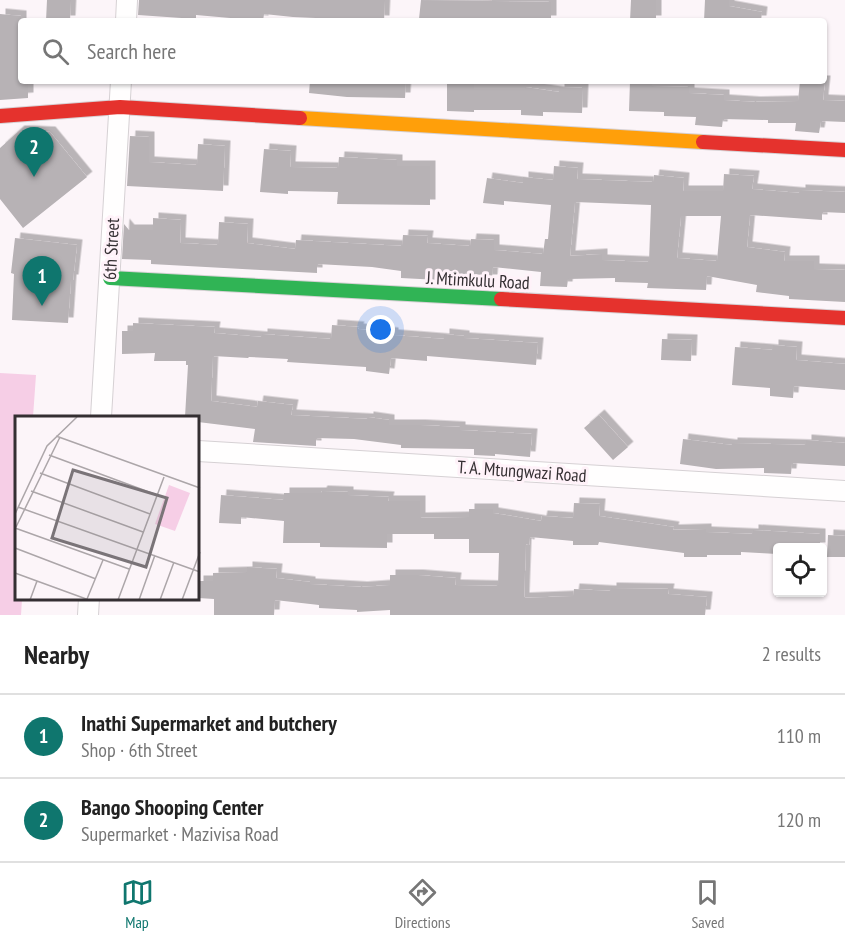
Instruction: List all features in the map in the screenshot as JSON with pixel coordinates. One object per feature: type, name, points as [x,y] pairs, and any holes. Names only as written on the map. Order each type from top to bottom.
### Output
[{"type":"street","points":[[126,18],[127,0]]},
{"type":"street","name":"6th Street","points":[[101,416],[122,84]]},
{"type":"street","points":[[0,116],[120,107],[845,150]]},
{"type":"street","name":"J. Mtimkulu Road","points":[[110,278],[845,318]]},
{"type":"street","name":"T. A. Mtungwazi Road","points":[[200,451],[845,491]]},
{"type":"street","points":[[88,615],[89,600]]},
{"type":"shaded area","points":[[0,373],[36,375],[33,416],[15,416],[15,600],[22,600],[21,615],[0,615]]},
{"type":"building","points":[[47,0],[71,0],[70,18],[46,18]]},
{"type":"building","points":[[139,0],[385,0],[384,18],[316,18],[264,14],[263,18],[196,15],[196,18],[182,18],[138,15]]},
{"type":"building","points":[[421,0],[551,2],[551,18],[419,18]]},
{"type":"building","points":[[631,0],[656,0],[656,18],[630,18]]},
{"type":"building","points":[[705,0],[729,0],[729,6],[762,12],[761,18],[704,18]]},
{"type":"building","points":[[0,14],[21,16],[18,18],[18,84],[28,84],[28,98],[0,100]]},
{"type":"building","points":[[310,84],[406,84],[405,98],[347,97],[309,93]]},
{"type":"building","points":[[447,84],[474,84],[474,89],[525,89],[525,87],[559,92],[559,87],[583,88],[582,113],[543,112],[543,116],[521,115],[521,110],[447,111]]},
{"type":"building","points":[[630,84],[689,87],[689,93],[724,95],[724,100],[755,102],[798,101],[800,84],[825,84],[823,100],[845,101],[845,122],[821,121],[819,133],[795,131],[796,123],[723,119],[722,127],[695,125],[696,117],[664,116],[664,112],[629,111]]},
{"type":"building","points":[[19,131],[50,132],[87,177],[23,228],[0,199],[0,148]]},
{"type":"building","points":[[130,136],[149,137],[149,162],[197,165],[198,144],[225,146],[223,191],[127,186]]},
{"type":"building","points":[[264,149],[291,151],[290,167],[338,168],[339,157],[397,160],[397,166],[430,166],[430,205],[337,204],[338,192],[288,191],[288,194],[260,192]]},
{"type":"building","points":[[554,166],[578,168],[577,179],[653,182],[654,175],[684,178],[683,191],[723,191],[724,174],[754,176],[752,189],[800,193],[800,190],[845,192],[845,213],[822,212],[822,220],[750,215],[747,247],[785,252],[784,261],[814,261],[814,269],[845,270],[845,302],[789,299],[789,296],[756,292],[757,285],[707,276],[706,290],[647,288],[648,283],[615,282],[615,278],[568,279],[567,287],[540,286],[541,272],[493,267],[492,280],[458,279],[458,281],[401,278],[401,271],[372,267],[317,264],[317,273],[151,264],[151,260],[122,259],[124,224],[129,230],[153,230],[153,218],[181,220],[180,243],[218,245],[219,222],[248,224],[247,243],[295,249],[296,240],[402,246],[403,235],[428,236],[427,243],[470,246],[471,239],[494,240],[494,250],[543,254],[545,239],[548,239],[551,205],[504,201],[504,205],[483,203],[487,178],[523,183],[523,177],[553,180]],"holes":[[[575,202],[651,205],[649,262],[602,260],[602,254],[570,256]],[[681,216],[721,216],[717,261],[677,258]]]},
{"type":"building","points":[[15,238],[77,245],[73,280],[71,280],[68,323],[12,320],[14,274],[11,273]]},
{"type":"building","points":[[133,323],[215,327],[214,333],[262,337],[262,334],[331,339],[332,325],[359,327],[358,329],[393,333],[393,335],[444,339],[444,334],[464,336],[464,338],[538,343],[536,365],[427,356],[427,361],[391,358],[389,374],[366,371],[366,367],[287,362],[288,359],[213,356],[211,401],[257,407],[258,401],[293,405],[291,415],[368,419],[368,417],[389,420],[389,425],[460,427],[460,430],[532,434],[530,457],[474,455],[474,449],[401,448],[401,445],[354,439],[316,438],[316,446],[253,442],[255,429],[200,422],[200,416],[185,416],[188,365],[186,361],[154,361],[155,353],[122,354],[122,331],[133,331]]},
{"type":"building","points":[[662,339],[692,340],[691,361],[661,360]]},
{"type":"building","points":[[773,345],[797,347],[796,360],[845,364],[845,390],[794,386],[793,398],[770,396],[770,388],[732,385],[735,347],[773,350]]},
{"type":"building","points":[[599,415],[628,447],[613,460],[584,428]]},
{"type":"building","points":[[683,439],[732,445],[732,443],[806,445],[806,440],[845,443],[845,466],[792,463],[791,474],[764,473],[764,468],[716,469],[680,464]]},
{"type":"building","points":[[348,492],[348,495],[389,497],[388,501],[420,501],[420,518],[469,517],[469,509],[493,509],[493,513],[541,521],[542,516],[573,518],[574,503],[600,504],[599,516],[674,527],[673,530],[706,529],[706,532],[753,534],[753,530],[820,534],[820,543],[773,543],[773,554],[741,552],[741,555],[707,555],[707,557],[684,557],[684,553],[599,542],[598,545],[573,545],[573,541],[530,537],[529,545],[526,544],[524,598],[573,596],[574,589],[611,591],[611,588],[669,589],[668,594],[707,597],[705,615],[390,615],[390,610],[357,612],[357,610],[319,608],[319,605],[275,600],[274,615],[214,615],[214,599],[200,598],[200,581],[213,581],[213,573],[247,572],[247,567],[277,569],[276,578],[310,582],[310,584],[362,587],[390,585],[390,575],[418,575],[456,578],[455,585],[498,586],[499,553],[469,553],[469,539],[434,539],[434,534],[387,534],[387,548],[320,547],[320,543],[283,543],[284,521],[241,517],[241,524],[219,523],[221,495],[284,500],[284,493]]},
{"type":"building","points":[[828,535],[845,536],[845,557],[827,557]]},
{"type":"traffic: fast","points":[[110,278],[501,299]]},
{"type":"traffic: slow","points":[[300,118],[703,142]]},
{"type":"traffic: jam","points":[[0,116],[120,107],[300,118]]},
{"type":"traffic: jam","points":[[703,142],[845,150]]},
{"type":"traffic: jam","points":[[501,299],[845,318]]},
{"type":"place","name":"Bango Shooping Center","points":[[34,177]]},
{"type":"place","name":"Inathi Supermarket and butchery","points":[[42,306]]}]
